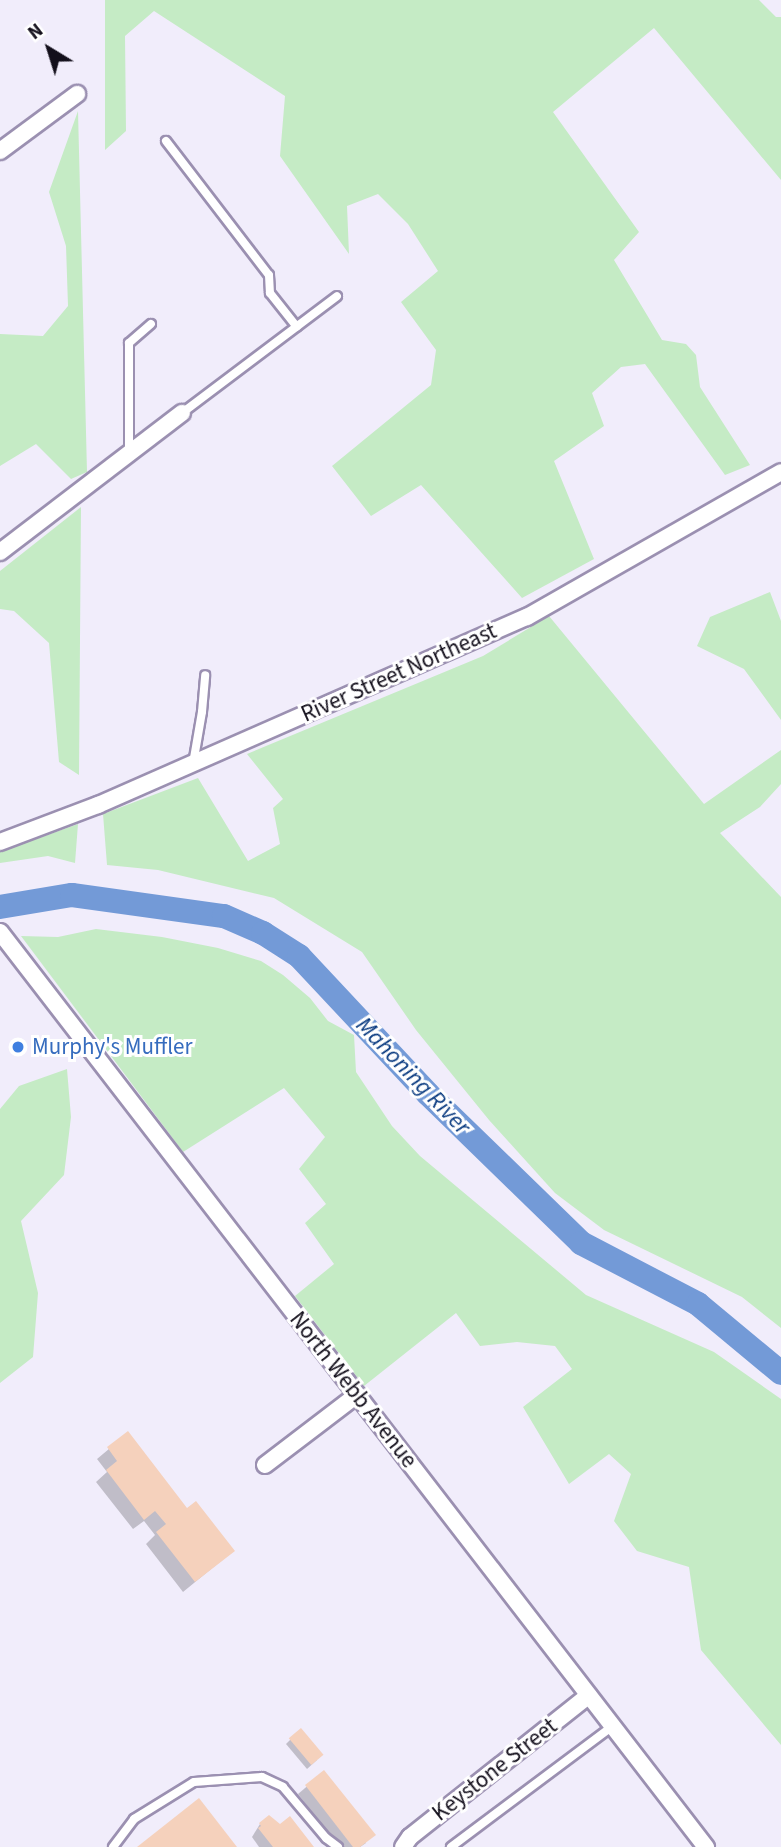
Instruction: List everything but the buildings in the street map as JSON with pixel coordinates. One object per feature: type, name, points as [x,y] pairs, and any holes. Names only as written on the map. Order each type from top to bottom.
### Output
[{"type":"street","points":[[0,151],[77,94]]},
{"type":"street","points":[[0,552],[182,413]]},
{"type":"street","points":[[776,475],[781,492]]},
{"type":"street","name":"River Street Northeast","points":[[0,842],[98,805],[527,617],[776,475]]},
{"type":"street","name":"North Webb Avenue","points":[[0,932],[706,1847]]},
{"type":"street","points":[[265,1465],[357,1395]]},
{"type":"street","name":"Keystone Street","points":[[402,1847],[410,1837],[589,1695]]},
{"type":"lane","points":[[166,142],[269,275],[271,293],[296,327]]},
{"type":"lane","points":[[182,413],[337,296]]},
{"type":"lane","points":[[129,453],[130,343],[151,324]]},
{"type":"lane","points":[[192,764],[202,712],[205,675]]},
{"type":"lane","points":[[451,1847],[613,1726]]},
{"type":"lane","points":[[113,1847],[134,1819],[194,1782],[262,1777],[283,1787],[326,1838],[338,1847]]},
{"type":"green space","points":[[105,0],[759,0],[776,17],[781,17],[781,180],[654,28],[553,112],[639,232],[614,260],[662,340],[686,344],[696,355],[700,387],[750,465],[725,475],[645,364],[621,367],[592,393],[604,426],[554,461],[594,559],[522,598],[421,485],[371,516],[332,466],[431,385],[436,350],[401,302],[438,271],[408,224],[378,194],[347,206],[349,254],[280,156],[285,96],[154,11],[125,36],[126,131],[105,150]]},
{"type":"green space","points":[[78,111],[87,472],[71,479],[36,444],[0,466],[0,334],[43,336],[68,306],[66,246],[49,192]]},
{"type":"green space","points":[[81,507],[79,775],[59,762],[49,643],[14,611],[0,609],[0,571]]},
{"type":"green space","points":[[770,592],[781,621],[781,720],[744,669],[697,646],[710,617]]},
{"type":"green space","points":[[549,616],[704,804],[781,750],[781,784],[760,807],[720,833],[781,897],[781,1328],[742,1297],[604,1230],[555,1193],[489,1120],[416,1030],[362,952],[274,898],[158,870],[107,865],[103,814],[198,778],[248,861],[280,844],[273,808],[283,799],[247,754],[483,656]]},
{"type":"green space","points":[[78,824],[75,863],[48,856],[0,863],[0,852]]},
{"type":"green space","points":[[96,929],[162,937],[218,948],[261,961],[283,975],[310,998],[328,1021],[354,1035],[356,1072],[392,1126],[420,1156],[586,1295],[714,1352],[781,1399],[781,1745],[701,1650],[689,1567],[637,1551],[614,1521],[631,1474],[609,1454],[569,1484],[523,1407],[572,1369],[555,1346],[517,1342],[480,1346],[456,1313],[364,1386],[295,1296],[334,1264],[305,1223],[326,1204],[299,1169],[325,1137],[284,1088],[183,1152],[21,936],[58,937]]},
{"type":"green space","points":[[67,1069],[71,1117],[64,1175],[21,1221],[38,1293],[33,1357],[0,1383],[0,1109],[19,1086]]},
{"type":"waterway","name":"Mahoning River","points":[[0,907],[72,895],[224,916],[263,933],[299,956],[428,1094],[581,1243],[698,1304],[781,1373]]},
{"type":"place","name":"Murphy's Muffler","points":[[18,1047]]}]
